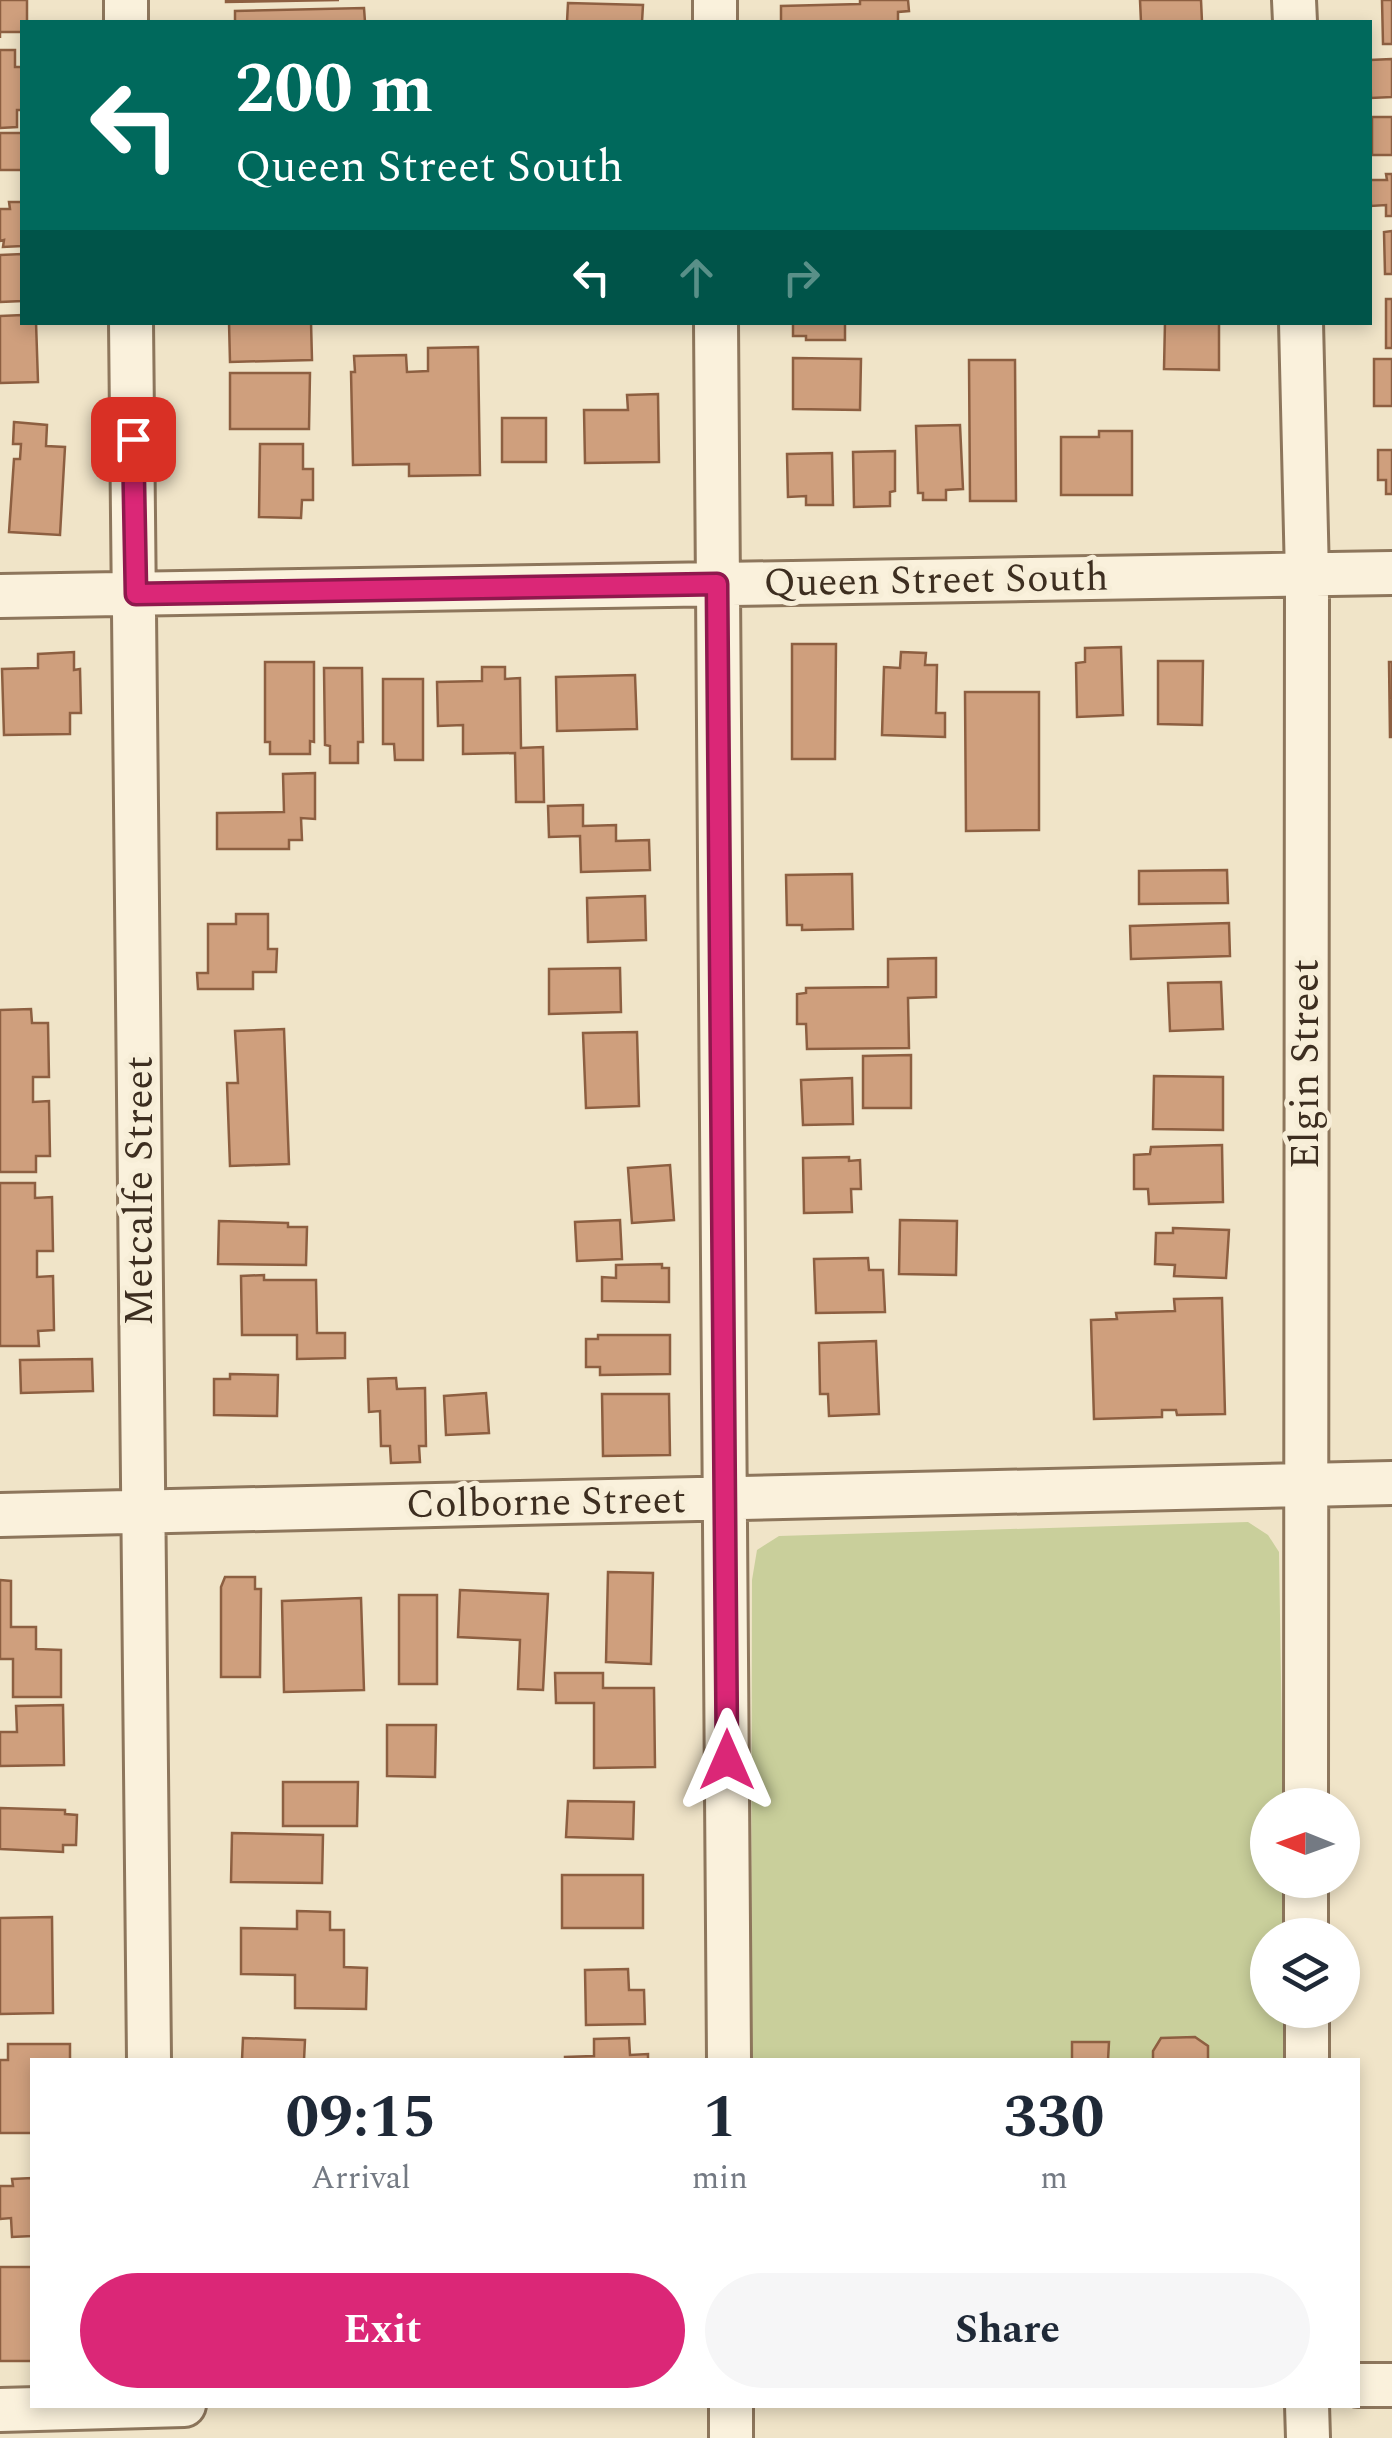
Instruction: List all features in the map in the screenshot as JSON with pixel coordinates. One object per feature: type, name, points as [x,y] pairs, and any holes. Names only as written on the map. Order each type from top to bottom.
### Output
[{"type":"street","name":"Metcalfe Street","points":[[131,325],[149,2058]]},
{"type":"street","points":[[716,325],[728,2058]]},
{"type":"street","name":"Elgin Street","points":[[1301,325],[1307,576],[1306,1788]]},
{"type":"street","name":"Queen Street South","points":[[0,596],[1392,573]]},
{"type":"street","name":"Colborne Street","points":[[0,1515],[1392,1483]]},
{"type":"street","points":[[1306,2028],[1306,2058]]},
{"type":"street","points":[[1360,2385],[1392,2385]]},
{"type":"street","points":[[0,2410],[61,2408]]},
{"type":"street","points":[[152,2408],[152,2438]]},
{"type":"street","points":[[730,2408],[731,2438]]},
{"type":"street","points":[[1307,2408],[1308,2438]]},
{"type":"green space","points":[[1248,1522],[1268,1535],[1279,1552],[1283,1788],[1250,1788],[1250,1898],[1284,1898],[1285,1918],[1250,1918],[1250,2028],[1286,2028],[1286,2058],[751,2058],[752,1580],[757,1550],[779,1536]]},
{"type":"building","points":[[0,0],[27,0],[27,20],[20,20],[20,32],[0,32]]},
{"type":"building","points":[[226,0],[339,0],[226,2]]},
{"type":"building","points":[[860,0],[908,0],[909,11],[898,12],[898,20],[781,20],[781,6],[860,4]]},
{"type":"building","points":[[1140,0],[1201,0],[1202,20],[1141,20]]},
{"type":"building","points":[[1382,0],[1392,0],[1392,44],[1383,44]]},
{"type":"building","points":[[568,3],[643,5],[642,20],[567,20]]},
{"type":"building","points":[[364,8],[365,20],[235,20],[235,11]]},
{"type":"building","points":[[0,50],[15,50],[15,67],[20,67],[17,127],[0,128]]},
{"type":"building","points":[[1392,59],[1392,97],[1372,98],[1372,60]]},
{"type":"building","points":[[1372,117],[1392,117],[1392,155],[1372,155]]},
{"type":"building","points":[[0,133],[20,133],[20,170],[0,170]]},
{"type":"building","points":[[1386,174],[1392,174],[1392,216],[1386,216],[1386,205],[1372,206],[1372,180],[1387,180]]},
{"type":"building","points":[[9,202],[20,202],[20,246],[3,247],[0,209],[10,209]]},
{"type":"building","points":[[1392,231],[1392,274],[1385,274],[1384,232]]},
{"type":"building","points":[[20,254],[20,301],[0,302],[0,255]]},
{"type":"building","points":[[1386,299],[1392,299],[1392,348],[1386,348]]},
{"type":"building","points":[[20,315],[20,325],[36,325],[38,382],[0,383],[0,316]]},
{"type":"building","points":[[229,325],[311,325],[312,360],[230,362]]},
{"type":"building","points":[[793,325],[845,325],[845,340],[793,336]]},
{"type":"building","points":[[1165,325],[1219,325],[1219,370],[1164,369]]},
{"type":"building","points":[[478,347],[480,475],[409,476],[409,464],[353,465],[354,356],[406,355],[407,372],[428,371],[428,348]]},
{"type":"building","points":[[793,358],[861,359],[860,410],[793,409]]},
{"type":"building","points":[[1374,359],[1392,359],[1392,406],[1374,406]]},
{"type":"building","points":[[969,360],[1015,360],[1016,501],[970,501]]},
{"type":"building","points":[[230,373],[310,373],[309,429],[230,429]]},
{"type":"building","points":[[658,394],[659,462],[585,463],[584,410],[628,410],[627,395]]},
{"type":"building","points":[[502,418],[546,418],[546,462],[502,462]]},
{"type":"building","points":[[14,422],[47,425],[46,446],[65,447],[60,535],[9,532],[14,459],[20,459],[21,444],[13,444]]},
{"type":"building","points":[[960,425],[963,489],[946,490],[946,500],[923,500],[923,493],[918,493],[916,426]]},
{"type":"building","points":[[1099,431],[1132,431],[1132,495],[1061,495],[1061,437],[1099,437]]},
{"type":"building","points":[[260,444],[303,444],[303,469],[313,469],[313,500],[302,500],[301,518],[259,517]]},
{"type":"building","points":[[1378,450],[1392,450],[1392,494],[1386,494],[1386,480],[1378,480]]},
{"type":"building","points":[[895,451],[895,491],[890,492],[890,506],[854,507],[853,452]]},
{"type":"building","points":[[832,453],[833,505],[806,505],[806,496],[788,497],[787,454]]},
{"type":"building","points":[[792,644],[836,644],[835,759],[792,759]]},
{"type":"building","points":[[1121,647],[1123,715],[1077,717],[1076,663],[1085,662],[1085,648]]},
{"type":"building","points":[[74,652],[74,670],[80,669],[81,713],[70,713],[70,734],[4,735],[2,669],[38,668],[38,654]]},
{"type":"building","points":[[901,652],[926,653],[925,665],[937,665],[936,713],[945,713],[945,737],[882,735],[884,667],[900,668]]},
{"type":"building","points":[[1158,661],[1203,661],[1202,725],[1158,724]]},
{"type":"building","points":[[265,662],[314,662],[314,742],[310,741],[310,754],[270,754],[270,742],[265,742]]},
{"type":"building","points":[[1392,662],[1392,737],[1390,737]]},
{"type":"building","points":[[482,667],[505,667],[505,679],[520,678],[521,748],[543,747],[544,802],[516,802],[515,753],[463,754],[463,725],[438,726],[437,682],[482,681]]},
{"type":"building","points":[[324,668],[362,668],[363,742],[358,742],[358,763],[330,763],[330,746],[325,745]]},
{"type":"building","points":[[635,675],[637,729],[557,731],[556,677]]},
{"type":"building","points":[[383,679],[423,679],[423,760],[395,760],[394,744],[383,744]]},
{"type":"building","points":[[965,692],[1039,692],[1039,830],[966,831]]},
{"type":"building","points":[[315,773],[315,819],[301,818],[302,840],[289,840],[289,849],[217,849],[217,813],[284,812],[283,774]]},
{"type":"building","points":[[583,805],[583,826],[616,825],[616,841],[649,840],[650,870],[581,872],[580,836],[549,837],[548,806]]},
{"type":"building","points":[[1227,870],[1228,903],[1139,904],[1139,871]]},
{"type":"building","points":[[852,874],[853,929],[802,930],[802,925],[787,925],[786,875]]},
{"type":"building","points":[[645,896],[646,940],[588,942],[587,898]]},
{"type":"building","points":[[236,914],[268,914],[268,949],[277,949],[276,972],[253,972],[253,989],[198,989],[197,973],[208,973],[208,924],[236,924]]},
{"type":"building","points":[[1229,923],[1230,956],[1131,959],[1130,926]]},
{"type":"building","points":[[936,958],[936,997],[908,998],[909,1048],[807,1049],[806,1024],[797,1024],[797,994],[806,993],[806,988],[888,987],[888,959]]},
{"type":"building","points":[[620,968],[621,1012],[549,1014],[549,969]]},
{"type":"building","points":[[1221,982],[1223,1029],[1170,1031],[1168,983]]},
{"type":"building","points":[[31,1009],[32,1023],[48,1023],[49,1077],[33,1077],[33,1102],[49,1101],[50,1156],[36,1156],[36,1172],[0,1172],[0,1010]]},
{"type":"building","points":[[284,1029],[289,1164],[230,1166],[227,1083],[238,1083],[235,1031]]},
{"type":"building","points":[[637,1032],[639,1106],[586,1108],[583,1033]]},
{"type":"building","points":[[911,1055],[911,1108],[863,1108],[863,1056]]},
{"type":"building","points":[[1154,1076],[1223,1077],[1223,1130],[1153,1129]]},
{"type":"building","points":[[852,1078],[853,1124],[803,1125],[801,1080]]},
{"type":"building","points":[[1222,1145],[1223,1202],[1149,1204],[1148,1189],[1134,1189],[1134,1155],[1150,1154],[1151,1147]]},
{"type":"building","points":[[849,1157],[849,1161],[860,1160],[861,1189],[851,1189],[852,1212],[804,1213],[803,1158]]},
{"type":"building","points":[[670,1165],[674,1220],[632,1223],[628,1168]]},
{"type":"building","points":[[0,1183],[35,1183],[35,1198],[52,1197],[53,1251],[37,1251],[37,1277],[53,1276],[54,1330],[38,1331],[39,1346],[0,1346]]},
{"type":"building","points":[[620,1220],[622,1259],[577,1261],[575,1222]]},
{"type":"building","points":[[900,1220],[957,1221],[956,1275],[899,1274]]},
{"type":"building","points":[[219,1221],[307,1227],[306,1265],[218,1264]]},
{"type":"building","points":[[1173,1228],[1229,1230],[1226,1278],[1174,1276],[1175,1265],[1155,1264],[1156,1233],[1173,1233]]},
{"type":"building","points":[[868,1258],[869,1270],[883,1270],[885,1312],[816,1313],[814,1259]]},
{"type":"building","points":[[662,1264],[662,1268],[669,1268],[669,1302],[602,1301],[602,1277],[616,1278],[616,1265]]},
{"type":"building","points":[[264,1275],[264,1280],[316,1280],[317,1333],[345,1333],[345,1358],[297,1359],[297,1335],[242,1335],[241,1276]]},
{"type":"building","points":[[1222,1298],[1225,1414],[1177,1415],[1176,1410],[1162,1410],[1162,1417],[1094,1419],[1091,1320],[1117,1319],[1116,1313],[1175,1311],[1174,1299]]},
{"type":"building","points":[[598,1335],[670,1335],[670,1374],[600,1375],[600,1367],[586,1367],[586,1339],[598,1339]]},
{"type":"building","points":[[876,1341],[879,1414],[829,1416],[828,1394],[820,1394],[819,1343]]},
{"type":"building","points":[[92,1359],[93,1391],[21,1393],[20,1360]]},
{"type":"building","points":[[230,1374],[278,1375],[277,1416],[214,1415],[214,1379],[230,1379]]},
{"type":"building","points":[[396,1378],[397,1389],[425,1388],[426,1446],[419,1446],[420,1462],[391,1463],[390,1446],[381,1446],[380,1411],[369,1412],[368,1379]]},
{"type":"building","points":[[486,1393],[489,1433],[446,1435],[444,1396]]},
{"type":"building","points":[[602,1394],[669,1394],[670,1455],[603,1456]]},
{"type":"building","points":[[608,1572],[653,1573],[651,1664],[606,1662]]},
{"type":"building","points":[[225,1577],[255,1577],[255,1589],[261,1589],[260,1677],[221,1677],[221,1587]]},
{"type":"building","points":[[0,1580],[11,1581],[11,1627],[36,1627],[36,1649],[61,1650],[61,1697],[13,1697],[13,1659],[0,1659]]},
{"type":"building","points":[[460,1590],[548,1594],[543,1690],[518,1689],[520,1640],[458,1637]]},
{"type":"building","points":[[399,1595],[437,1595],[437,1684],[399,1684]]},
{"type":"building","points":[[361,1598],[364,1690],[284,1692],[282,1601]]},
{"type":"building","points":[[555,1673],[603,1673],[603,1688],[654,1688],[655,1767],[594,1768],[594,1703],[556,1703]]},
{"type":"building","points":[[63,1705],[64,1765],[0,1766],[0,1732],[17,1732],[16,1706]]},
{"type":"building","points":[[387,1725],[436,1725],[435,1777],[387,1776]]},
{"type":"building","points":[[283,1782],[358,1782],[357,1826],[283,1826]]},
{"type":"building","points":[[568,1801],[634,1802],[633,1839],[566,1837]]},
{"type":"building","points":[[0,1808],[65,1810],[65,1814],[77,1815],[76,1845],[63,1845],[63,1852],[0,1849]]},
{"type":"building","points":[[232,1833],[323,1835],[322,1883],[231,1882]]},
{"type":"building","points":[[562,1875],[643,1875],[643,1928],[562,1928]]},
{"type":"building","points":[[297,1911],[330,1912],[330,1930],[344,1930],[344,1967],[367,1968],[366,2009],[295,2008],[295,1975],[241,1974],[241,1928],[297,1929]]},
{"type":"building","points":[[52,1917],[53,2013],[0,2014],[0,1918]]},
{"type":"building","points":[[628,1969],[629,1990],[644,1990],[645,2024],[586,2025],[585,1970]]},
{"type":"building","points":[[1195,2037],[1208,2046],[1208,2058],[1153,2058],[1161,2038]]},
{"type":"building","points":[[243,2038],[305,2040],[304,2058],[242,2058]]},
{"type":"building","points":[[629,2038],[630,2055],[648,2054],[648,2058],[565,2058],[594,2056],[594,2039]]},
{"type":"building","points":[[1072,2042],[1109,2042],[1108,2058],[1072,2058]]},
{"type":"building","points":[[8,2044],[70,2044],[70,2058],[30,2058],[30,2133],[0,2133],[0,2060],[8,2060]]},
{"type":"building","points":[[30,2178],[30,2236],[12,2237],[11,2218],[0,2219],[0,2186],[13,2186],[12,2179]]},
{"type":"building","points":[[0,2267],[30,2267],[30,2361],[0,2361]]},
{"type":"route","points":[[133,439],[136,594],[717,584],[727,1760]]}]
